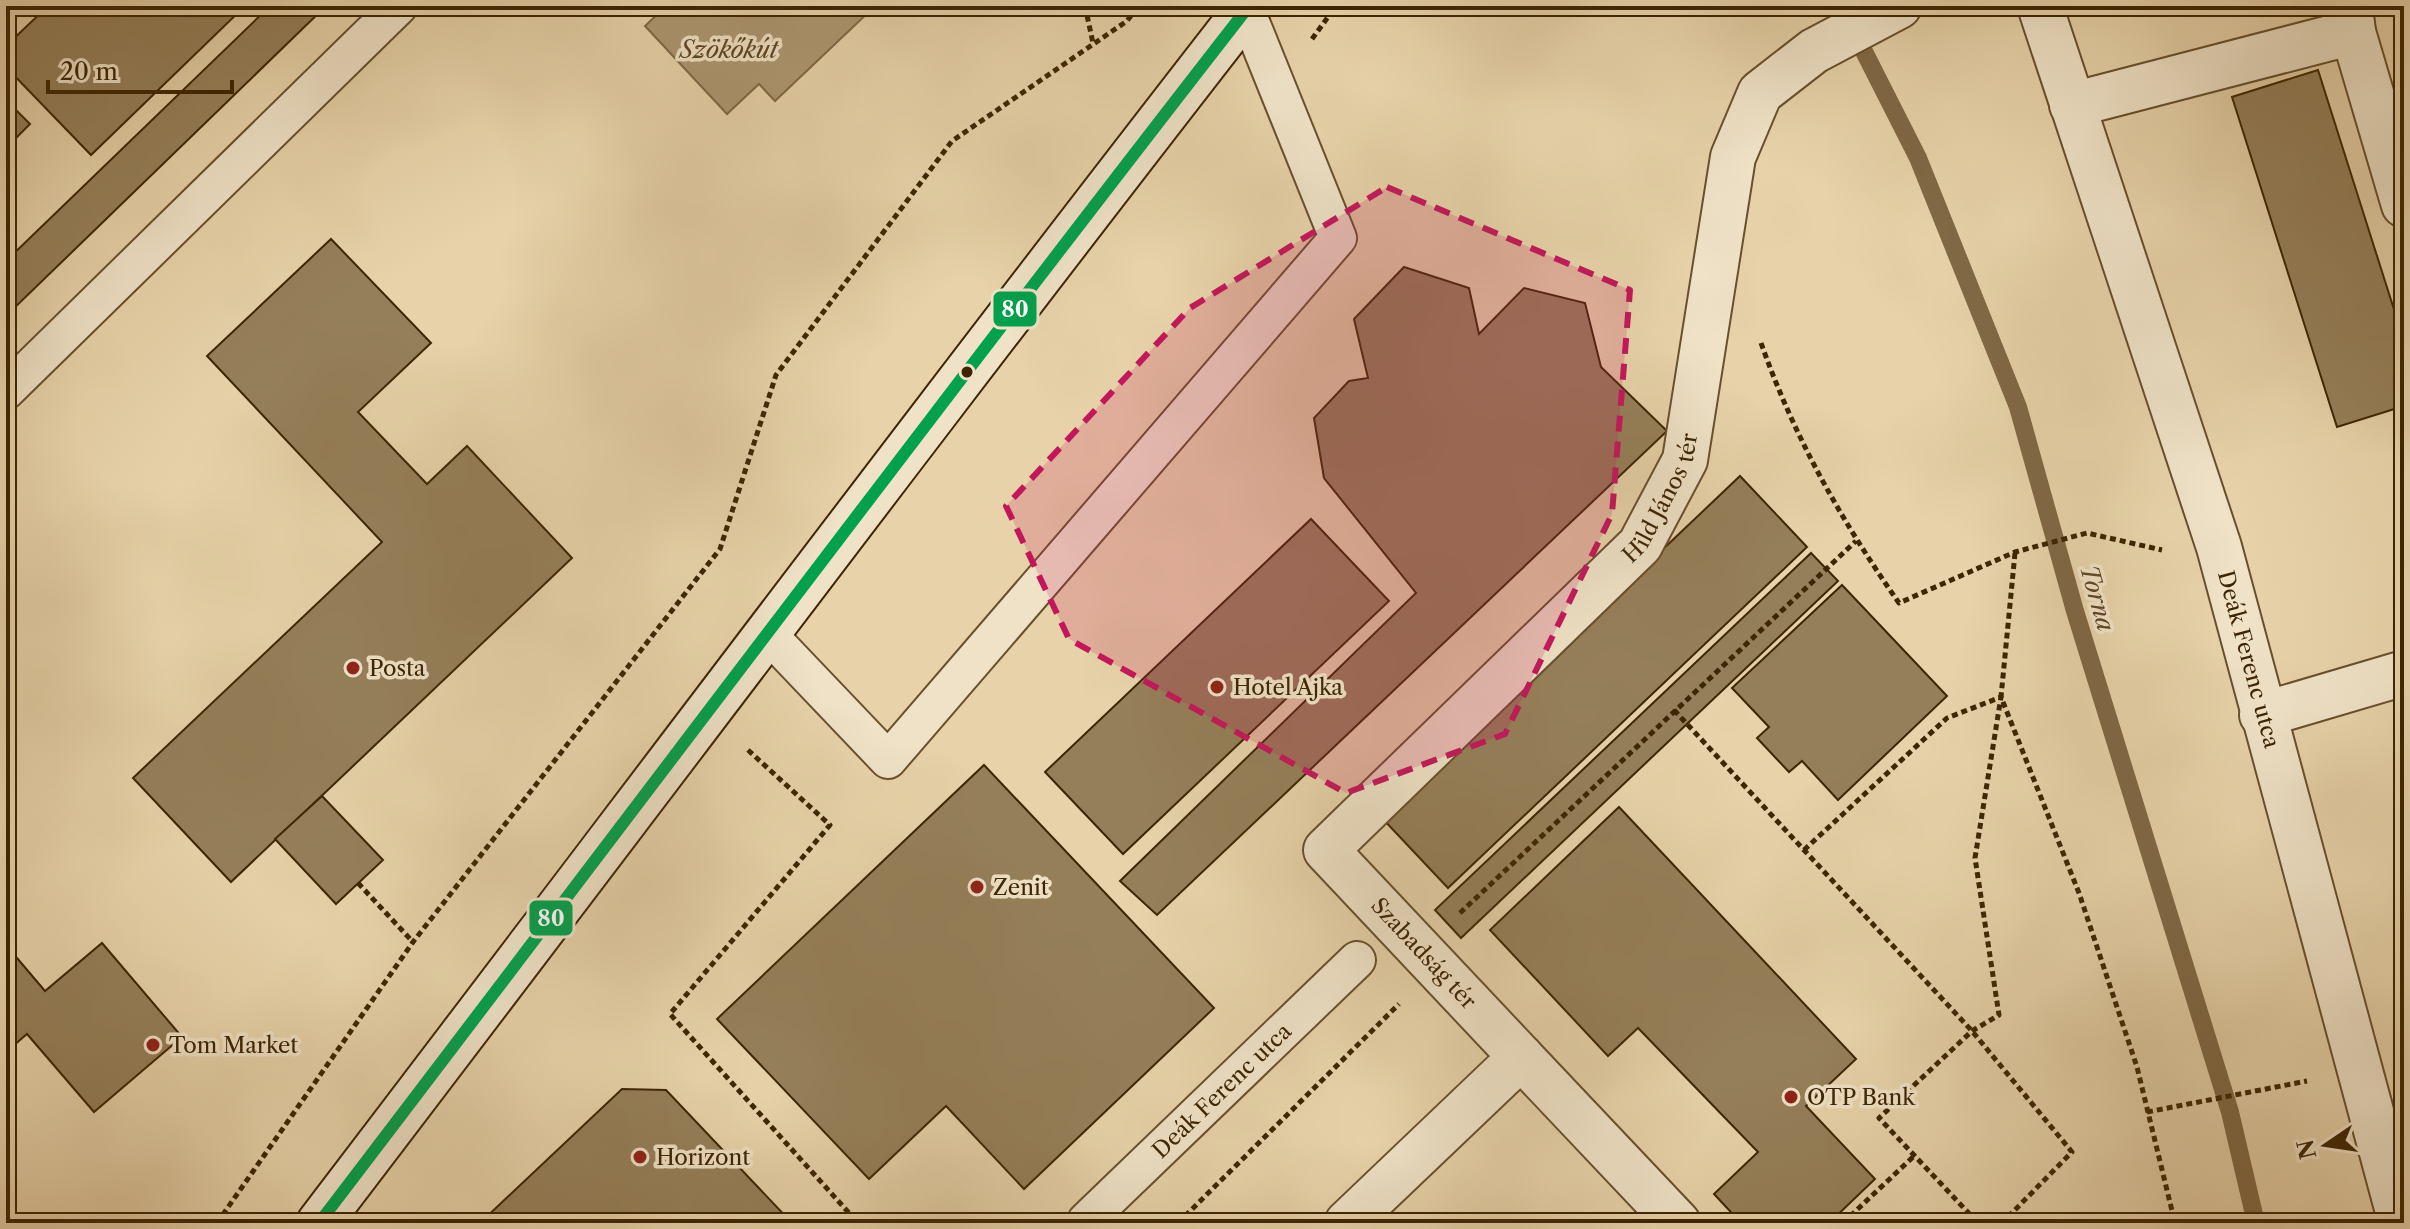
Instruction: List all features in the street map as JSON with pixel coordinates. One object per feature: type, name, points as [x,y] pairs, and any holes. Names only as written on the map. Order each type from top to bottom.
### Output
[{"type":"street","name":"Deák Ferenc utca","points":[[2040,6],[2219,547],[2401,1223]]},
{"type":"street","name":"Hild János tér","points":[[1326,850],[1640,545],[1685,460],[1733,157],[1760,93],[1814,51],[1897,7]]},
{"type":"street","points":[[319,1223],[708,713],[766,632],[1248,8]]},
{"type":"street","points":[[2072,105],[2352,19],[2404,205]]},
{"type":"street","points":[[2262,715],[2404,673]]},
{"type":"street","name":"Szabadság tér","points":[[1326,850],[1678,1223]]},
{"type":"street","points":[[1347,1223],[1521,1057]]},
{"type":"lane","points":[[6,391],[399,6]]},
{"type":"lane","points":[[766,632],[888,760],[1338,238],[1248,8]]},
{"type":"lane","name":"Deák Ferenc utca","points":[[1086,1221],[1357,960]]},
{"type":"path","points":[[1085,6],[1093,43]]},
{"type":"path","points":[[217,1223],[413,942],[720,549],[776,375],[952,141],[1127,21],[1138,6]]},
{"type":"path","points":[[1757,331],[1786,414],[1856,541],[1899,603],[2015,552],[2087,533],[2174,553],[2219,547]]},
{"type":"path","points":[[1178,1223],[1400,1003],[1456,917],[1856,541]]},
{"type":"path","points":[[1978,1223],[1879,1118],[1972,1031],[1999,1015],[1975,858],[2001,697],[2015,552]]},
{"type":"path","points":[[1804,850],[1947,718],[2001,697]]},
{"type":"path","points":[[2001,697],[2079,893],[2137,1067],[2175,1223]]},
{"type":"path","points":[[1674,710],[1972,1031],[2072,1152],[2002,1223]]},
{"type":"path","points":[[708,713],[830,825],[670,1014],[858,1223]]},
{"type":"path","points":[[358,883],[413,942]]},
{"type":"path","points":[[2147,1112],[2267,1089]]},
{"type":"path","points":[[1843,1223],[1914,1156]]},
{"type":"highlighted area","points":[[1387,187],[1630,290],[1612,514],[1505,734],[1346,793],[1069,639],[1006,506],[1190,308]]},
{"type":"water","name":"Szökőkút","points":[[666,6],[869,6],[872,9],[775,101],[759,84],[727,114],[645,26]]},
{"type":"building","points":[[48,6],[245,6],[91,155],[6,67],[6,46]]},
{"type":"building","points":[[270,6],[326,6],[6,316],[6,261]]},
{"type":"building","points":[[2318,70],[2404,341],[2404,406],[2337,427],[2232,97]]},
{"type":"building","points":[[6,100],[30,124],[6,148]]},
{"type":"building","name":"Posta","points":[[331,239],[431,343],[358,412],[427,484],[467,446],[572,558],[231,882],[133,778],[382,542],[207,356]]},
{"type":"building","points":[[1404,267],[1469,288],[1479,334],[1524,288],[1585,303],[1601,367],[1667,431],[1157,915],[1120,881],[1416,593],[1324,478],[1314,418],[1349,381],[1368,378],[1354,319]]},
{"type":"building","points":[[1740,476],[1807,547],[1448,888],[1381,817]]},
{"type":"building","name":"Hotel Ajka","points":[[1311,519],[1389,601],[1123,854],[1045,772]]},
{"type":"building","points":[[1811,553],[1838,581],[1461,938],[1435,910]]},
{"type":"building","points":[[1842,585],[1947,696],[1838,800],[1802,761],[1789,772],[1757,738],[1769,727],[1732,688]]},
{"type":"building","name":"Zenit","points":[[984,765],[1214,1008],[1024,1189],[946,1106],[869,1179],[717,1019]]},
{"type":"building","points":[[322,796],[383,860],[336,904],[275,839]]},
{"type":"building","points":[[1619,807],[1856,1059],[1806,1106],[1875,1179],[1829,1223],[1741,1223],[1714,1194],[1758,1152],[1638,1028],[1608,1056],[1490,930]]},
{"type":"building","points":[[102,943],[182,1037],[94,1112],[27,1034],[6,1052],[6,945],[45,991]]},
{"type":"building","name":"Horizont","points":[[622,1089],[666,1090],[792,1223],[480,1223]]},
{"type":"waterway","name":"Torna","points":[[1841,6],[1918,158],[2018,407],[2075,611],[2230,1112],[2256,1223]]},
{"type":"transit line","name":"80","points":[[319,1223],[898,461],[1249,6]]},
{"type":"place","name":"Posta","points":[[353,668]]},
{"type":"place","name":"Hotel Ajka","points":[[1217,687]]},
{"type":"place","name":"Zenit","points":[[977,887]]},
{"type":"place","name":"Tom Market","points":[[153,1045]]},
{"type":"place","name":"OTP Bank","points":[[1791,1097]]},
{"type":"place","name":"Horizont","points":[[640,1157]]}]
